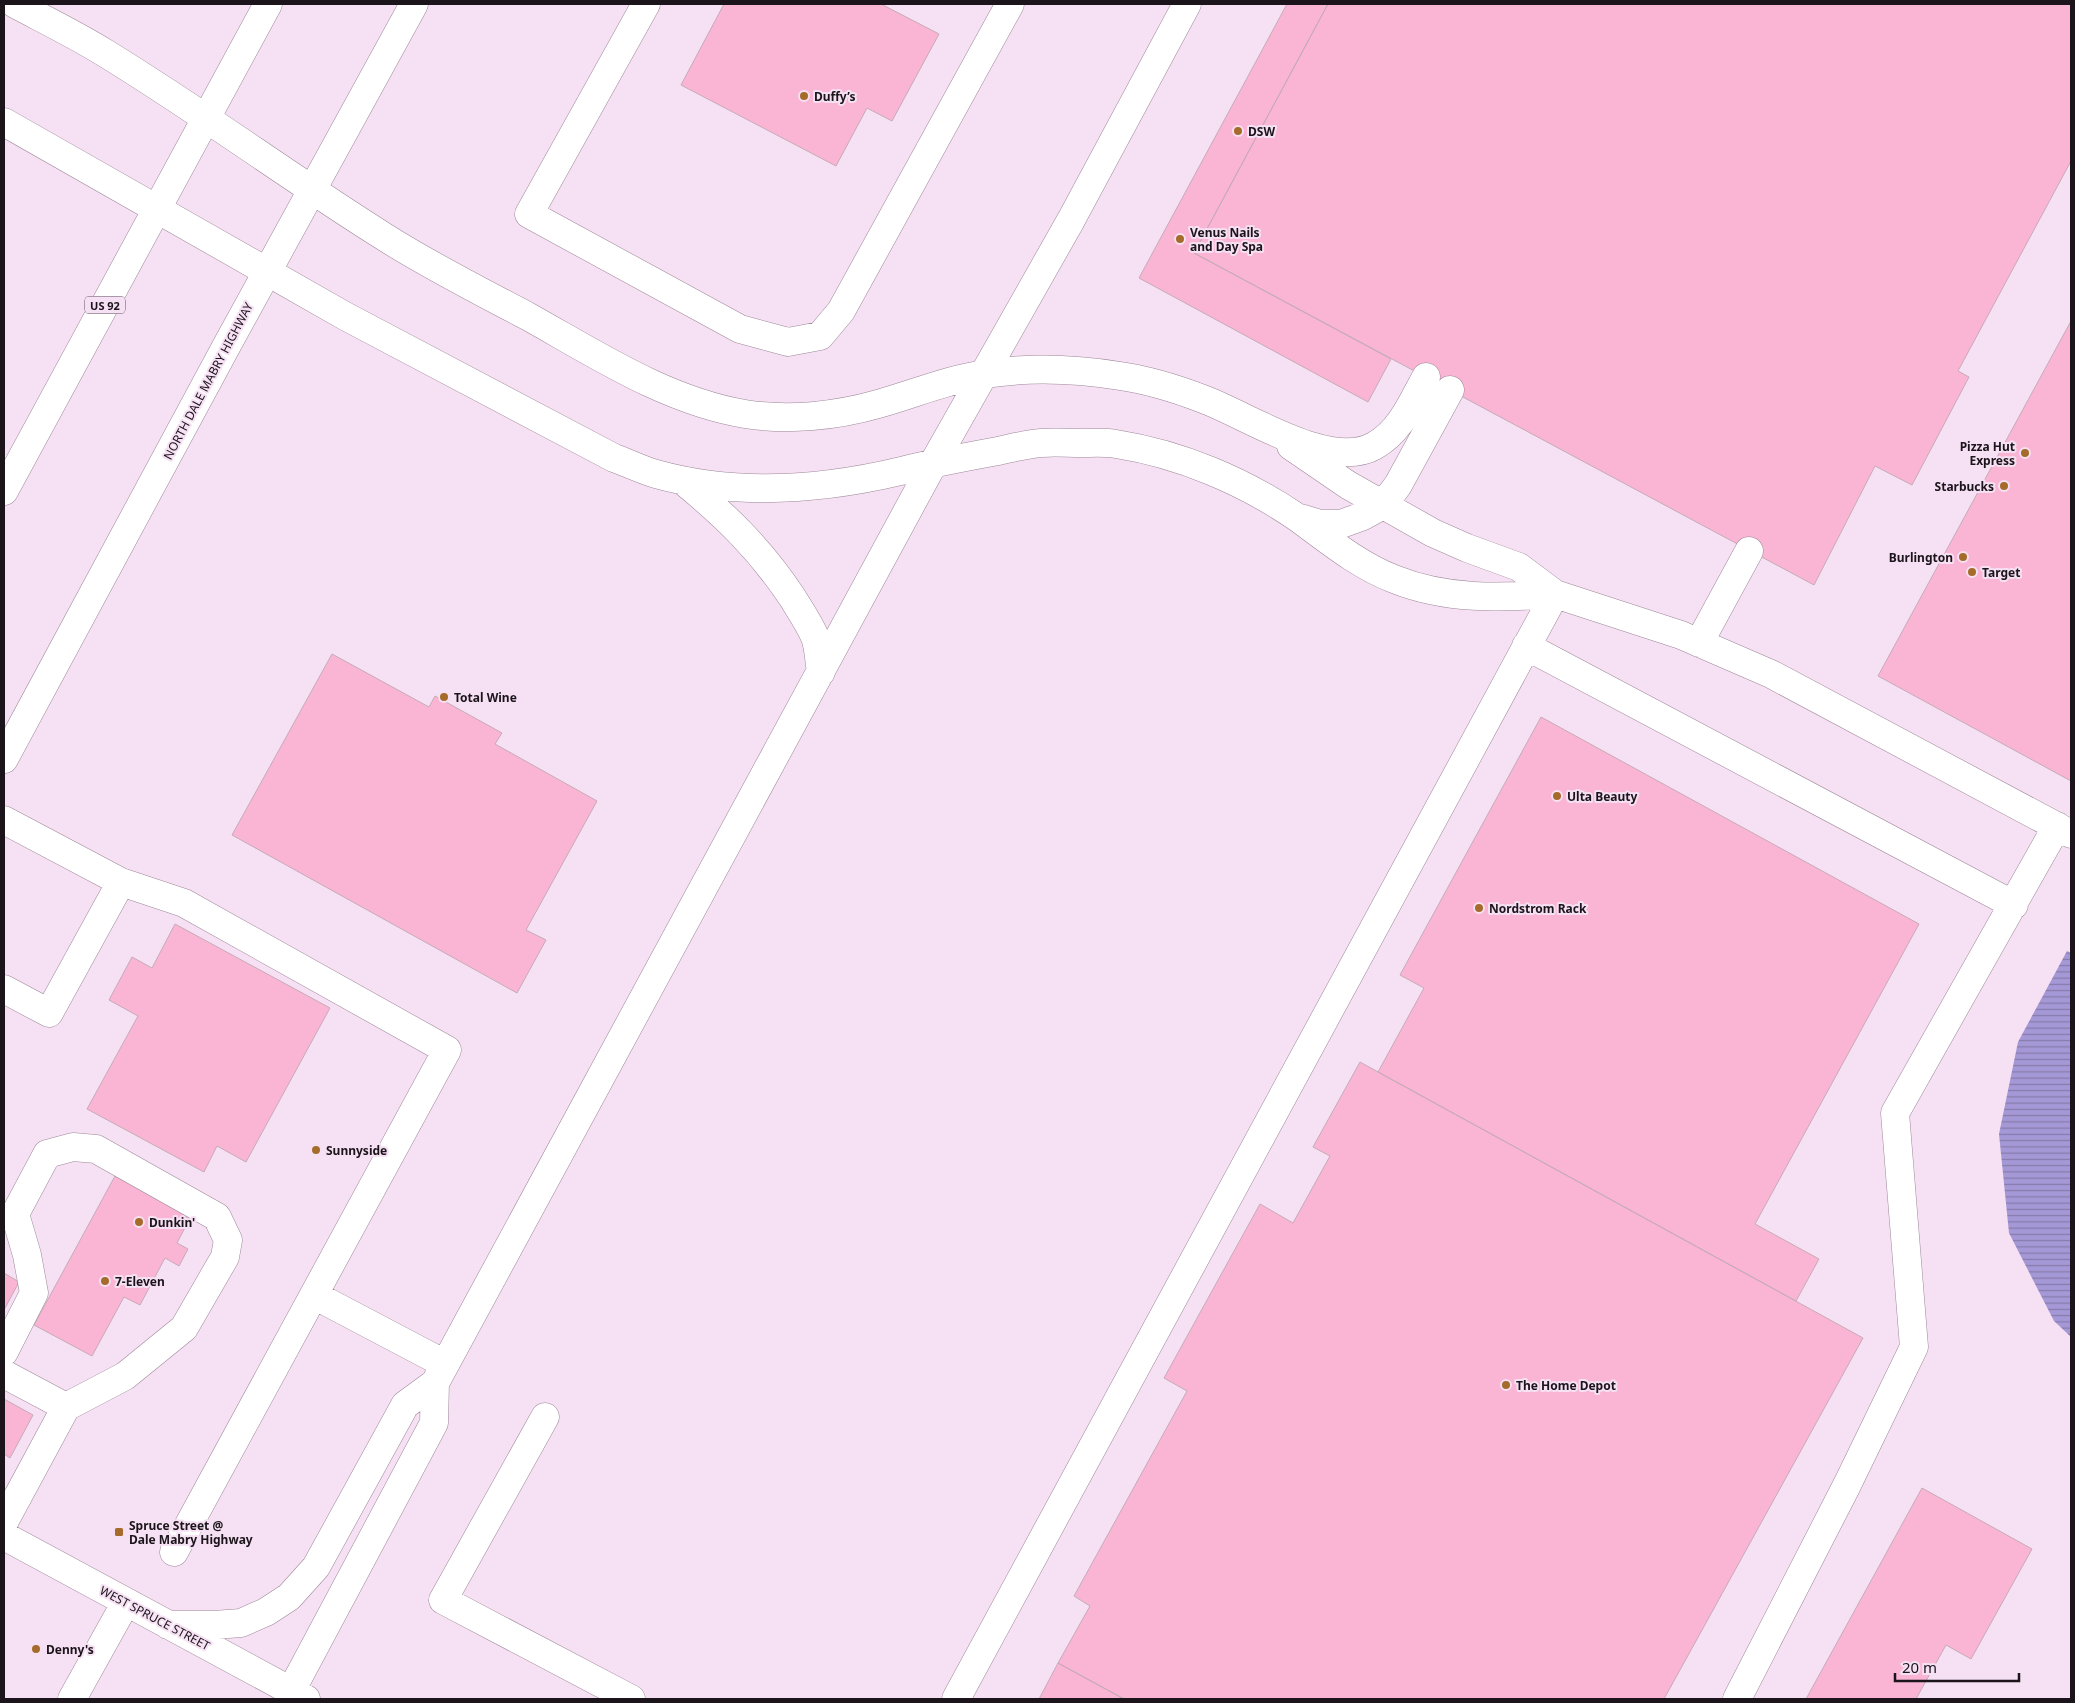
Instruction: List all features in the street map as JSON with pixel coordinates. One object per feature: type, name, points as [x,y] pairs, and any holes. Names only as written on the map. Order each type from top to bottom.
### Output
[{"type":"main road","points":[[15,4],[102,51],[400,246],[612,364],[662,387],[708,405],[747,414],[790,417],[835,414],[984,374],[1034,370],[1079,371],[1123,376],[1165,386],[1206,400],[1272,431],[1313,446],[1334,451],[1353,452],[1370,448],[1383,440],[1403,419],[1426,377]]},
{"type":"main road","name":"US 92","points":[[4,491],[268,4]]},
{"type":"main road","name":"NORTH DALE MABRY HIGHWAY","points":[[4,759],[414,4]]},
{"type":"main road","points":[[646,4],[529,214],[740,330],[788,342],[820,336],[841,311],[1010,4]]},
{"type":"main road","points":[[168,1625],[241,1623],[266,1612],[289,1596],[316,1567],[405,1405],[440,1374],[934,462],[1071,220],[1187,4]]},
{"type":"main road","points":[[4,122],[362,325],[614,458],[655,474],[701,484],[790,488],[845,482],[899,472],[934,462],[1040,443],[1114,443],[1178,458],[1237,483],[1296,517],[1353,557],[1393,579],[1436,591],[1466,596],[1499,598],[1554,594]]},
{"type":"main road","points":[[1296,517],[1320,524],[1341,524],[1363,516],[1383,505],[1398,485],[1450,390]]},
{"type":"main road","points":[[1272,431],[1334,476],[1383,505],[1433,533],[1519,568],[1554,594],[1637,619],[1699,642],[1779,678],[2064,830],[2014,905],[1895,1113],[1914,1347],[1847,1485],[1737,1699]]},
{"type":"main road","points":[[680,479],[717,509],[749,540],[780,580],[805,618],[815,639],[821,672]]},
{"type":"main road","points":[[1699,642],[1749,550]]},
{"type":"main road","points":[[956,1699],[1554,594]]},
{"type":"main road","points":[[1526,646],[2014,905]]},
{"type":"main road","points":[[4,820],[121,882],[184,903],[447,1050],[174,1552]]},
{"type":"main road","points":[[4,989],[49,1013],[121,882]]},
{"type":"main road","points":[[4,1352],[34,1293],[27,1255],[9,1211],[46,1154],[73,1147],[96,1149],[217,1217],[228,1240],[225,1257],[184,1328],[125,1376],[66,1407],[4,1522]]},
{"type":"main road","points":[[314,1295],[440,1374]]},
{"type":"main road","points":[[4,1374],[66,1407]]},
{"type":"main road","points":[[298,1695],[434,1424],[440,1374]]},
{"type":"main road","points":[[545,1417],[443,1600],[631,1699]]},
{"type":"main road","name":"WEST SPRUCE STREET","points":[[4,1536],[298,1695]]},
{"type":"main road","points":[[72,1699],[126,1602]]},
{"type":"shaded area","points":[[2067,951],[2071,953],[2071,1337],[2054,1321],[2009,1233],[1999,1134],[2018,1042]]},
{"type":"building","name":"Duffy’s","points":[[724,4],[881,4],[939,34],[892,121],[867,108],[836,166],[681,85]]},
{"type":"building","points":[[1287,4],[1328,4],[1194,253],[1391,359],[1368,402],[1139,278]]},
{"type":"building","points":[[1328,4],[2071,4],[2071,161],[1958,371],[1969,377],[1912,485],[1875,466],[1814,585],[1194,253]]},
{"type":"building","points":[[2071,321],[2071,781],[1878,676]]},
{"type":"building","points":[[332,654],[429,707],[435,696],[502,733],[495,744],[597,801],[526,930],[546,940],[517,993],[232,835]]},
{"type":"building","points":[[1541,717],[1919,924],[1755,1224],[1819,1259],[1796,1301],[1378,1072],[1424,988],[1400,975]]},
{"type":"building","points":[[175,924],[330,1008],[246,1162],[217,1146],[204,1172],[87,1109],[138,1016],[109,1000],[132,957],[152,968]]},
{"type":"building","name":"The Home Depot","points":[[1360,1062],[1863,1338],[1664,1699],[1124,1699],[1058,1663],[1090,1606],[1074,1596],[1187,1391],[1164,1378],[1260,1204],[1293,1223],[1330,1156],[1313,1147]]},
{"type":"building","name":"7-Eleven","points":[[115,1176],[190,1218],[177,1243],[188,1249],[179,1266],[165,1258],[140,1305],[124,1297],[92,1356],[34,1325]]},
{"type":"building","points":[[4,1273],[19,1282],[4,1310]]},
{"type":"building","points":[[4,1399],[33,1415],[10,1458],[4,1454]]},
{"type":"building","points":[[1922,1488],[2032,1549],[1971,1659],[1946,1645],[1916,1699],[1806,1699]]},
{"type":"building","points":[[1058,1663],[1124,1699],[1039,1699]]},
{"type":"place","name":"Duffy’s","points":[[804,96]]},
{"type":"place","name":"DSW","points":[[1238,131]]},
{"type":"place","name":"Venus Nails and Day Spa","points":[[1180,239]]},
{"type":"place","name":"Pizza Hut Express","points":[[2025,453]]},
{"type":"place","name":"Starbucks","points":[[2004,486]]},
{"type":"place","name":"Burlington","points":[[1963,557]]},
{"type":"place","name":"Target","points":[[1972,572]]},
{"type":"place","name":"Total Wine","points":[[444,697]]},
{"type":"place","name":"Ulta Beauty","points":[[1557,796]]},
{"type":"place","name":"Nordstrom Rack","points":[[1479,908]]},
{"type":"place","name":"Sunnyside","points":[[316,1150]]},
{"type":"place","name":"Dunkin'","points":[[139,1222]]},
{"type":"place","name":"7-Eleven","points":[[105,1281]]},
{"type":"place","name":"The Home Depot","points":[[1506,1385]]},
{"type":"place","name":"Spruce Street @ Dale Mabry Highway","points":[[119,1532]]},
{"type":"place","name":"Denny's","points":[[36,1649]]}]
